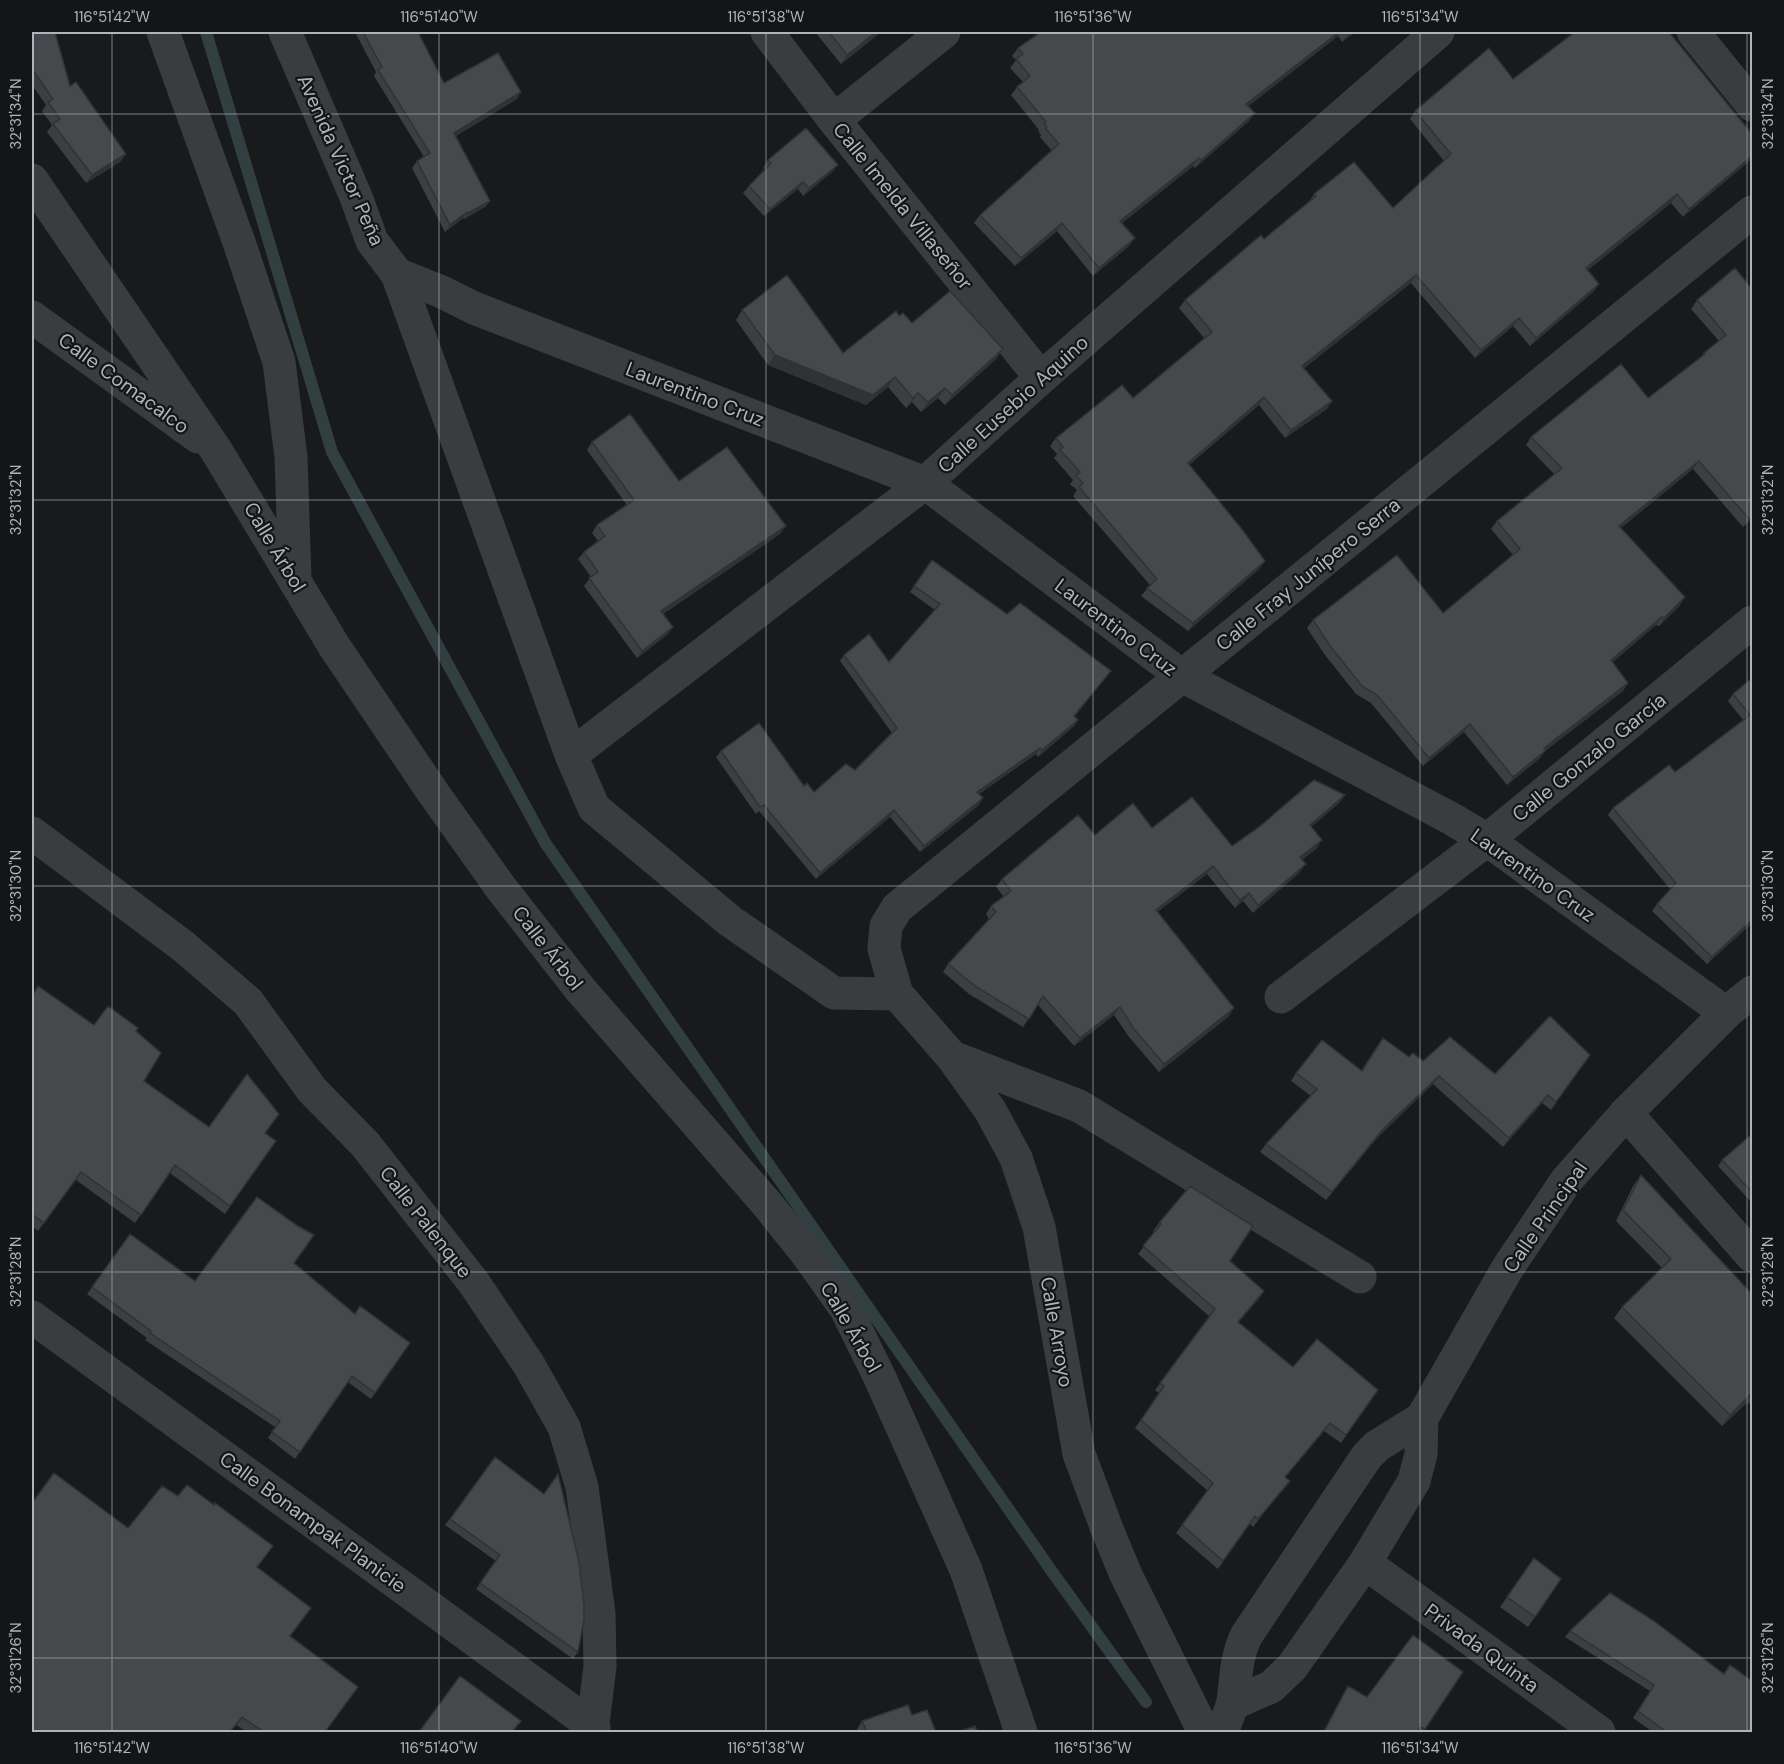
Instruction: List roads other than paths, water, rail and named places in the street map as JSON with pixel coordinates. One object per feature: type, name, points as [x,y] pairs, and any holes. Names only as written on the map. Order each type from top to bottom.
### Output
[{"type":"street","points":[[162,32],[240,245],[279,362],[291,457],[295,580]]},
{"type":"street","name":"Avenida Victor Peña","points":[[285,32],[356,197],[372,241],[396,274],[571,755],[594,808],[730,921],[834,993],[897,994]]},
{"type":"street","name":"Calle Imelda Villaseñor","points":[[767,32],[834,120],[1041,378]]},
{"type":"street","points":[[834,120],[944,32]]},
{"type":"street","name":"Calle Eusebio Aquino","points":[[571,755],[925,483],[1041,378],[1438,32]]},
{"type":"street","points":[[1693,32],[1752,105]]},
{"type":"street","name":"Calle Árbol","points":[[32,180],[216,450],[334,646],[501,888],[580,989],[767,1204],[807,1254],[846,1309],[880,1378],[966,1570],[1021,1732]]},
{"type":"street","name":"Calle Fray Junípero Serra","points":[[885,949],[886,926],[897,908],[1752,212]]},
{"type":"street","name":"Laurentino Cruz","points":[[396,274],[442,292],[474,308],[925,483],[1182,676],[1452,819],[1487,840],[1739,1012]]},
{"type":"street","name":"Calle Comacalco","points":[[32,317],[216,450]]},
{"type":"street","name":"Calle Gonzalo García","points":[[1281,997],[1487,840],[1752,622]]},
{"type":"street","name":"Calle Palenque","points":[[32,833],[183,946],[248,1002],[312,1090],[365,1144],[474,1283],[529,1365],[564,1426],[582,1487],[599,1613],[600,1666],[593,1730]]},
{"type":"street","name":"Calle Arroyo","points":[[885,949],[897,994],[952,1057],[990,1110],[1016,1158],[1039,1227],[1079,1454],[1126,1575],[1204,1732]]},
{"type":"street","name":"Calle Principal","points":[[1227,1718],[1271,1687],[1292,1667],[1365,1563],[1414,1481],[1421,1454],[1422,1418],[1507,1269],[1566,1181],[1626,1113],[1739,1012],[1752,992]]},
{"type":"street","points":[[952,1057],[1079,1106],[1360,1277]]},
{"type":"street","points":[[1626,1113],[1752,1256]]},
{"type":"street","name":"Calle Bonampak Planicie","points":[[32,1317],[593,1730]]},
{"type":"street","name":"Calle Principal","points":[[1227,1718],[1236,1664],[1240,1650],[1252,1627],[1367,1456],[1377,1446],[1422,1418]]},
{"type":"street","name":"Privada Quinta","points":[[1365,1563],[1599,1732]]},
{"type":"waterway","points":[[206,32],[332,452],[546,844],[1053,1573],[1146,1702]]}]
